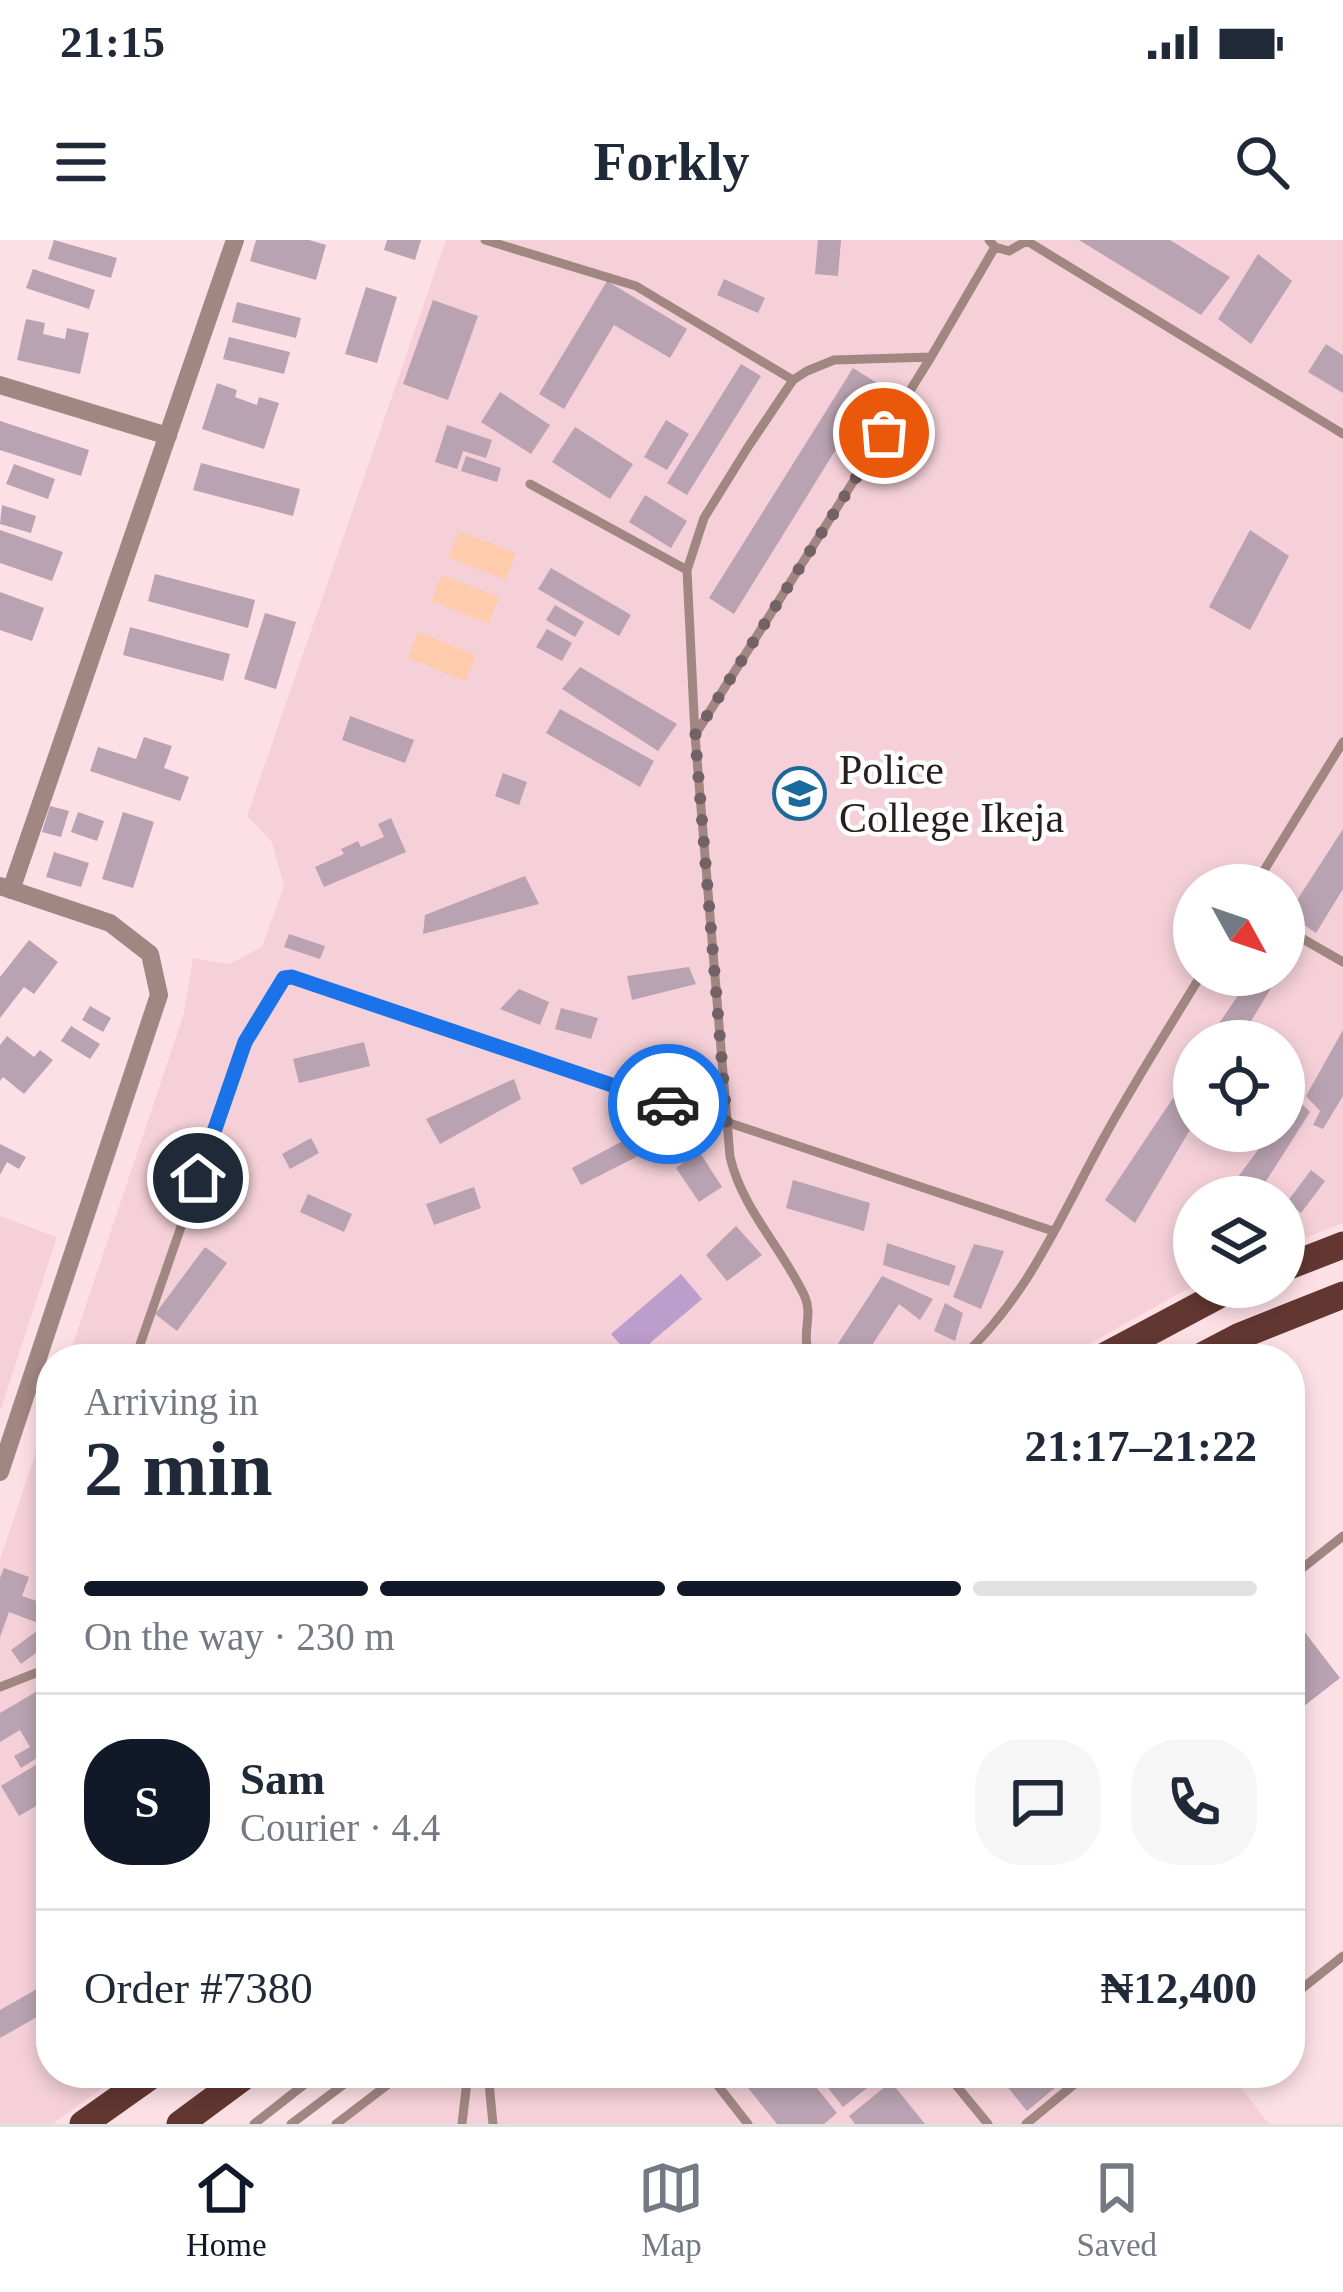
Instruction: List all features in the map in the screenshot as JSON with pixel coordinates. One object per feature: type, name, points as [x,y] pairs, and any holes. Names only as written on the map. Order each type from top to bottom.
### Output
[{"type":"main road","points":[[1305,1260],[1343,1245]]},
{"type":"main road","points":[[1225,1344],[1343,1294]]},
{"type":"main road","points":[[1127,1344],[1195,1308]]},
{"type":"main road","points":[[83,2124],[134,2088]]},
{"type":"main road","points":[[180,2124],[229,2088]]},
{"type":"street","points":[[43,1344],[159,995],[150,954],[110,923],[6,888],[235,240]]},
{"type":"street","points":[[0,385],[168,436]]},
{"type":"street","points":[[0,1472],[36,1364]]},
{"type":"lane","points":[[485,240],[636,286],[793,380]]},
{"type":"lane","points":[[695,735],[931,357],[992,244],[1016,250],[1028,241],[1343,434]]},
{"type":"lane","points":[[806,1344],[808,1304],[736,1182],[727,1124],[695,735],[687,570],[704,518],[793,380],[834,360],[931,357]]},
{"type":"lane","points":[[530,484],[687,570]]},
{"type":"lane","points":[[1268,864],[1343,742]]},
{"type":"lane","points":[[1305,940],[1343,962]]},
{"type":"lane","points":[[140,1344],[245,1042],[284,978],[292,977],[1053,1231]]},
{"type":"lane","points":[[976,1344],[1028,1282],[1123,1103],[1188,996]]},
{"type":"lane","points":[[1305,1566],[1343,1536]]},
{"type":"lane","points":[[0,1687],[36,1673]]},
{"type":"lane","points":[[1305,1986],[1343,1956]]},
{"type":"lane","points":[[254,2124],[300,2088]]},
{"type":"lane","points":[[291,2124],[339,2088]]},
{"type":"lane","points":[[336,2124],[383,2088]]},
{"type":"lane","points":[[462,2124],[466,2088]]},
{"type":"lane","points":[[489,2088],[493,2124]]},
{"type":"lane","points":[[720,2088],[748,2124]]},
{"type":"lane","points":[[958,2088],[988,2124]]},
{"type":"lane","points":[[1027,2124],[1070,2088]]},
{"type":"shaded area","name":"Police College Ikeja","points":[[446,240],[1343,240],[1343,1223],[1305,1238],[1305,1176],[1173,1176],[1173,1297],[1090,1344],[73,1344],[184,1013],[193,958],[229,964],[262,947],[284,886],[272,842],[247,816]]},
{"type":"shaded area","points":[[459,531],[516,553],[506,580],[448,557]]},
{"type":"shaded area","points":[[442,575],[499,597],[489,624],[431,601]]},
{"type":"shaded area","points":[[418,632],[476,655],[465,681],[408,658]]},
{"type":"shaded area","points":[[0,1216],[57,1237],[0,1412]]},
{"type":"shaded area","points":[[681,1274],[702,1299],[651,1344],[620,1344],[611,1334]]},
{"type":"shaded area","points":[[36,1452],[36,2088],[102,2088],[53,2124],[0,2124],[0,1559]]},
{"type":"shaded area","points":[[382,2088],[1241,2088],[1269,2124],[337,2124]]},
{"type":"building","points":[[54,240],[117,258],[111,278],[48,259]]},
{"type":"building","points":[[256,240],[309,240],[326,245],[316,280],[250,261]]},
{"type":"building","points":[[387,240],[421,240],[415,260],[384,250]]},
{"type":"building","points":[[818,240],[841,240],[838,276],[815,274]]},
{"type":"building","points":[[1079,240],[1170,240],[1230,277],[1201,315]]},
{"type":"building","points":[[1258,254],[1292,281],[1251,344],[1218,319]]},
{"type":"building","points":[[33,269],[95,290],[89,309],[26,288]]},
{"type":"building","points":[[724,279],[765,298],[758,313],[717,295]]},
{"type":"building","points":[[607,281],[687,329],[670,358],[614,325],[564,409],[539,394]]},
{"type":"building","points":[[366,287],[397,297],[377,363],[345,354]]},
{"type":"building","points":[[433,300],[478,316],[448,400],[403,384]]},
{"type":"building","points":[[237,302],[301,318],[296,338],[232,322]]},
{"type":"building","points":[[26,319],[45,323],[43,334],[65,339],[67,328],[89,333],[80,374],[17,360]]},
{"type":"building","points":[[229,337],[290,352],[284,374],[223,359]]},
{"type":"building","points":[[1326,344],[1343,355],[1343,393],[1308,372]]},
{"type":"building","points":[[741,364],[761,376],[687,495],[667,483]]},
{"type":"building","points":[[853,368],[877,383],[734,614],[709,598]]},
{"type":"building","points":[[217,383],[257,405],[259,397],[279,403],[264,449],[202,429]]},
{"type":"building","points":[[500,392],[550,425],[531,454],[481,422]]},
{"type":"building","points":[[666,420],[689,434],[667,470],[644,457]]},
{"type":"building","points":[[0,421],[89,450],[81,476],[0,450]]},
{"type":"building","points":[[447,425],[492,440],[486,458],[463,451],[457,469],[435,462]]},
{"type":"building","points":[[575,427],[633,464],[610,499],[552,462]]},
{"type":"building","points":[[466,456],[501,468],[497,482],[461,471]]},
{"type":"building","points":[[201,463],[300,489],[293,516],[193,490]]},
{"type":"building","points":[[14,464],[55,479],[48,499],[6,484]]},
{"type":"building","points":[[645,495],[687,521],[671,548],[629,522]]},
{"type":"building","points":[[2,505],[36,516],[31,533],[0,524]]},
{"type":"building","points":[[0,530],[63,552],[52,581],[0,563]]},
{"type":"building","points":[[1250,530],[1289,556],[1250,630],[1209,607]]},
{"type":"building","points":[[551,568],[631,615],[619,636],[538,589]]},
{"type":"building","points":[[155,574],[255,600],[248,628],[148,601]]},
{"type":"building","points":[[0,592],[44,608],[32,641],[0,630]]},
{"type":"building","points":[[555,605],[584,622],[575,637],[546,620]]},
{"type":"building","points":[[265,613],[296,622],[276,689],[244,679]]},
{"type":"building","points":[[130,627],[230,654],[223,681],[123,655]]},
{"type":"building","points":[[547,629],[572,643],[562,661],[536,647]]},
{"type":"building","points":[[580,667],[677,724],[658,751],[562,689]]},
{"type":"building","points":[[560,709],[654,761],[640,787],[546,733]]},
{"type":"building","points":[[350,716],[414,740],[405,763],[342,740]]},
{"type":"building","points":[[144,737],[172,746],[164,768],[189,777],[180,801],[90,771],[98,747],[136,759]]},
{"type":"building","points":[[503,773],[527,782],[519,805],[495,796]]},
{"type":"building","points":[[50,806],[69,811],[61,837],[42,832]]},
{"type":"building","points":[[78,812],[104,821],[97,841],[71,832]]},
{"type":"building","points":[[123,812],[154,822],[133,888],[102,879]]},
{"type":"building","points":[[391,818],[406,852],[324,887],[315,867],[344,854],[341,849],[358,841],[361,847],[384,837],[378,824]]},
{"type":"building","points":[[1343,829],[1343,889],[1316,933],[1305,926],[1305,888]]},
{"type":"building","points":[[54,852],[89,863],[81,887],[46,877]]},
{"type":"building","points":[[525,876],[539,904],[423,934],[425,915]]},
{"type":"building","points":[[289,934],[325,946],[320,959],[284,947]]},
{"type":"building","points":[[29,940],[58,962],[34,994],[24,987],[0,1018],[0,977]]},
{"type":"building","points":[[689,967],[696,984],[632,1000],[627,976]]},
{"type":"building","points":[[519,989],[549,1002],[540,1025],[500,1009]]},
{"type":"building","points":[[1238,996],[1266,996],[1252,1020],[1221,1020]]},
{"type":"building","points":[[90,1006],[111,1018],[103,1032],[82,1020]]},
{"type":"building","points":[[561,1008],[598,1018],[591,1039],[555,1029]]},
{"type":"building","points":[[71,1026],[100,1044],[90,1059],[61,1041]]},
{"type":"building","points":[[1343,1030],[1343,1096],[1323,1129],[1313,1125],[1320,1111],[1306,1096]]},
{"type":"building","points":[[7,1036],[34,1057],[40,1050],[53,1060],[24,1094],[3,1077],[0,1081],[0,1045]]},
{"type":"building","points":[[364,1042],[370,1066],[299,1083],[293,1059]]},
{"type":"building","points":[[514,1079],[521,1099],[440,1144],[426,1119]]},
{"type":"building","points":[[1173,1098],[1173,1152],[1177,1152],[1135,1223],[1105,1200]]},
{"type":"building","points":[[649,1127],[656,1147],[581,1185],[572,1168]]},
{"type":"building","points":[[311,1138],[319,1153],[290,1169],[282,1154]]},
{"type":"building","points":[[0,1144],[26,1157],[19,1169],[7,1162],[0,1175]]},
{"type":"building","points":[[699,1151],[722,1187],[699,1202],[676,1168]]},
{"type":"building","points":[[1256,1152],[1285,1152],[1269,1176],[1239,1176]]},
{"type":"building","points":[[1311,1170],[1325,1181],[1305,1208],[1305,1178]]},
{"type":"building","points":[[793,1180],[870,1203],[864,1231],[786,1208]]},
{"type":"building","points":[[474,1187],[481,1208],[434,1225],[426,1204]]},
{"type":"building","points":[[308,1194],[352,1214],[344,1232],[300,1212]]},
{"type":"building","points":[[736,1226],[762,1255],[727,1281],[706,1255]]},
{"type":"building","points":[[887,1243],[956,1266],[949,1286],[883,1265]]},
{"type":"building","points":[[974,1244],[1004,1251],[981,1309],[953,1297]]},
{"type":"building","points":[[205,1247],[227,1263],[177,1331],[155,1314]]},
{"type":"building","points":[[882,1276],[933,1299],[920,1320],[899,1304],[873,1344],[838,1344]]},
{"type":"building","points":[[945,1303],[963,1313],[955,1341],[934,1331]]},
{"type":"building","points":[[4,1568],[29,1577],[22,1596],[36,1601],[36,1622],[9,1612],[0,1637]]},
{"type":"building","points":[[36,1632],[36,1653],[21,1664],[11,1650]]},
{"type":"building","points":[[1305,1632],[1340,1678],[1305,1705]]},
{"type":"building","points":[[36,1692],[36,1759],[21,1768],[14,1756],[30,1747],[20,1730],[0,1742],[0,1713]]},
{"type":"building","points":[[36,1765],[36,1806],[19,1816],[1,1786]]},
{"type":"building","points":[[36,1990],[36,2018],[0,2038],[0,2010]]},
{"type":"building","points":[[748,2088],[817,2088],[837,2113],[824,2124],[777,2124]]},
{"type":"building","points":[[828,2088],[867,2088],[843,2107]]},
{"type":"building","points":[[884,2088],[896,2088],[925,2124],[855,2124],[849,2116]]},
{"type":"building","points":[[1008,2088],[1055,2088],[1027,2111]]},
{"type":"way so far","points":[[668,1104],[727,1124],[695,735],[884,433]]},
{"type":"place","name":"Police College Ikeja","points":[[800,794]]},
{"type":"route","points":[[198,1178],[245,1042],[284,978],[668,1104]]}]
